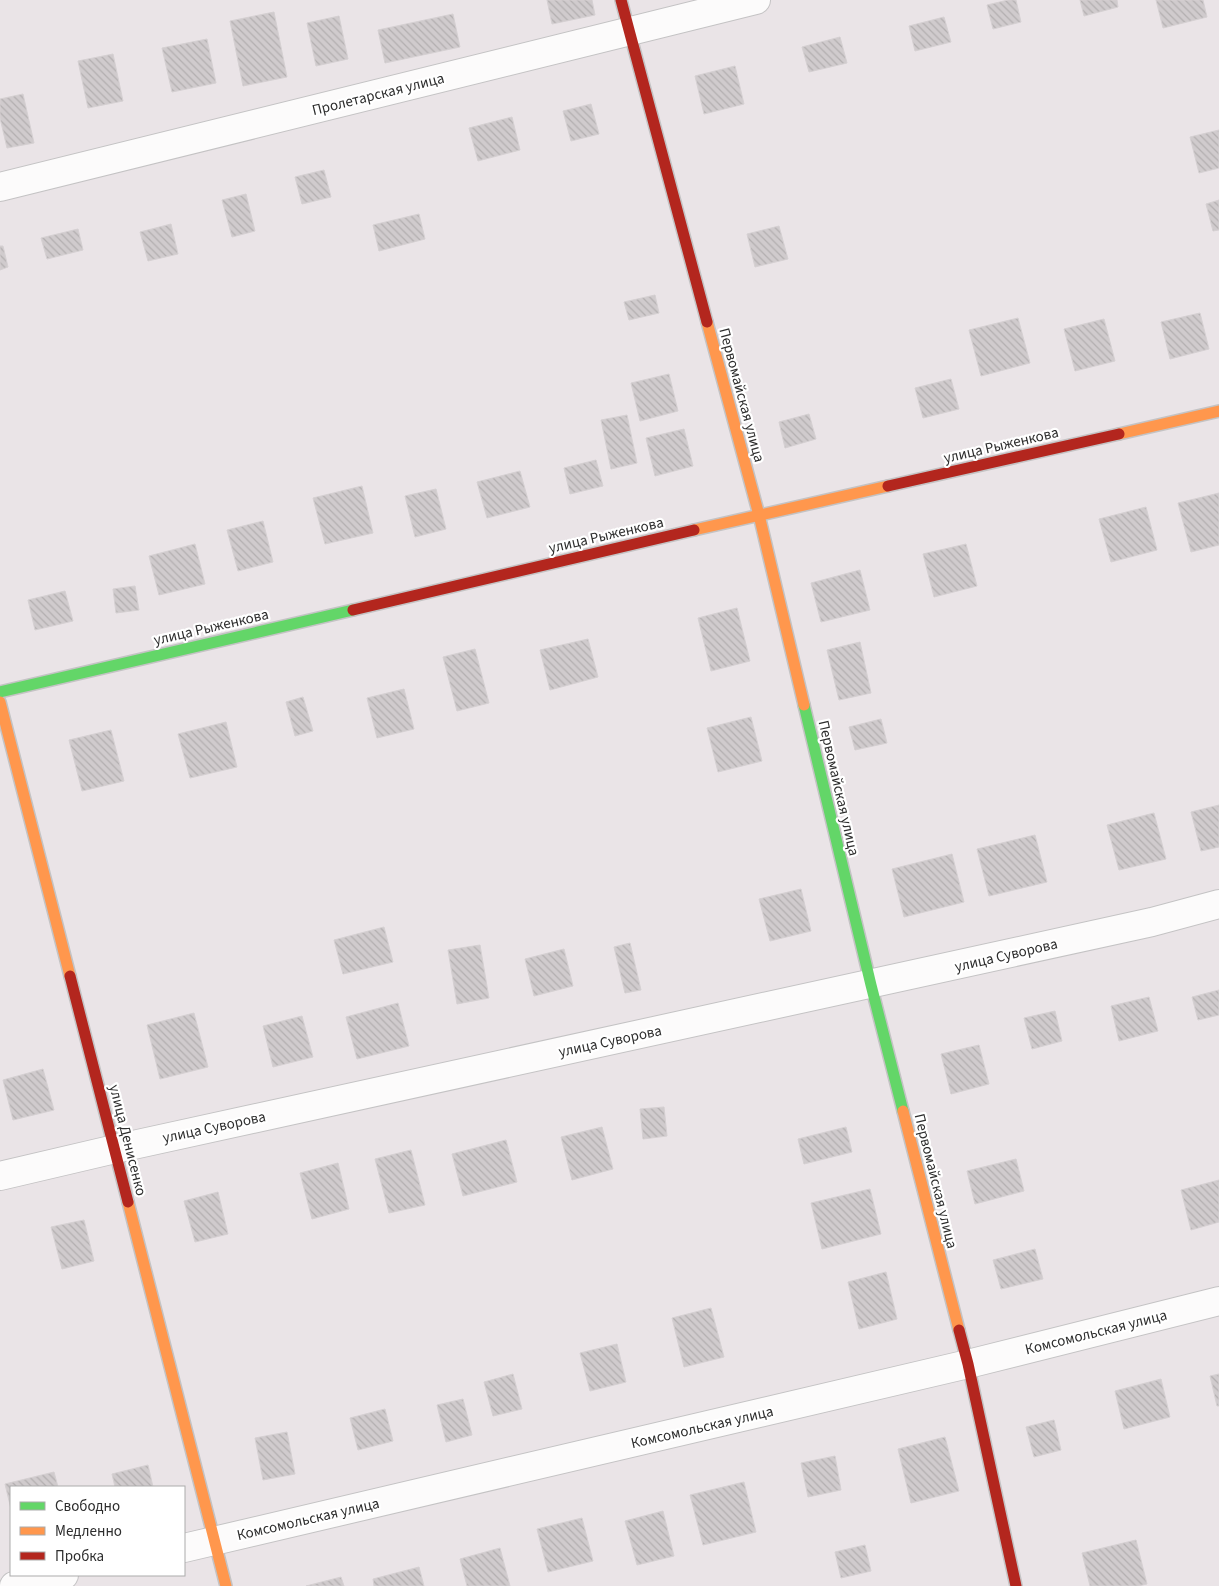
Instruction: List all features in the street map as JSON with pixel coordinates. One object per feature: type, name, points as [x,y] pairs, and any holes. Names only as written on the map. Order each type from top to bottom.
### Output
[{"type":"street","name":"Первомайская улица","points":[[621,0],[759,514],[871,985],[968,1364],[1016,1586]]},
{"type":"street","name":"Пролетарская улица","points":[[0,187],[756,0]]},
{"type":"street","name":"улица Рыженкова","points":[[0,692],[759,514],[1219,411]]},
{"type":"street","name":"улица Денисенко","points":[[0,702],[115,1149],[213,1542],[226,1586]]},
{"type":"street","name":"улица Суворова","points":[[0,1176],[115,1149],[1142,925],[1219,904]]},
{"type":"street","name":"Комсомольская улица","points":[[185,1548],[968,1364],[1219,1301]]},
{"type":"street","points":[[14,1586],[59,1576]]},
{"type":"building","points":[[547,0],[592,0],[595,15],[552,24]]},
{"type":"building","points":[[1016,0],[1021,22],[993,29],[987,5]]},
{"type":"building","points":[[1080,0],[1117,0],[1118,7],[1084,16]]},
{"type":"building","points":[[1156,0],[1203,0],[1207,17],[1163,28]]},
{"type":"building","points":[[274,12],[287,77],[243,86],[230,21]]},
{"type":"building","points":[[453,14],[460,47],[385,63],[378,30]]},
{"type":"building","points":[[339,16],[348,59],[316,66],[307,23]]},
{"type":"building","points":[[944,17],[951,42],[915,51],[909,26]]},
{"type":"building","points":[[840,37],[847,63],[809,72],[802,47]]},
{"type":"building","points":[[207,39],[216,83],[172,92],[162,48]]},
{"type":"building","points":[[113,54],[123,101],[88,108],[78,61]]},
{"type":"building","points":[[735,66],[744,104],[704,114],[695,76]]},
{"type":"building","points":[[23,94],[34,143],[7,148],[0,118],[0,99]]},
{"type":"building","points":[[591,104],[599,134],[571,141],[563,111]]},
{"type":"building","points":[[512,117],[520,150],[478,161],[469,128]]},
{"type":"building","points":[[1219,130],[1219,168],[1199,173],[1190,137]]},
{"type":"building","points":[[324,170],[331,197],[302,204],[295,177]]},
{"type":"building","points":[[246,194],[255,231],[232,237],[222,200]]},
{"type":"building","points":[[1219,200],[1219,230],[1213,231],[1206,204]]},
{"type":"building","points":[[419,214],[425,239],[379,251],[373,225]]},
{"type":"building","points":[[171,224],[178,254],[148,261],[140,232]]},
{"type":"building","points":[[779,226],[788,259],[755,267],[747,234]]},
{"type":"building","points":[[78,229],[83,250],[47,259],[41,238]]},
{"type":"building","points":[[0,246],[3,246],[8,267],[0,270]]},
{"type":"building","points":[[655,295],[659,313],[629,320],[624,302]]},
{"type":"building","points":[[1200,313],[1209,349],[1170,359],[1161,322]]},
{"type":"building","points":[[1018,318],[1030,363],[981,376],[969,330]]},
{"type":"building","points":[[1104,319],[1115,361],[1075,371],[1064,329]]},
{"type":"building","points":[[669,374],[678,411],[640,421],[631,383]]},
{"type":"building","points":[[951,379],[959,409],[923,418],[915,388]]},
{"type":"building","points":[[809,414],[816,439],[785,448],[779,422]]},
{"type":"building","points":[[627,415],[637,463],[611,469],[601,420]]},
{"type":"building","points":[[684,429],[693,466],[655,476],[646,438]]},
{"type":"building","points":[[596,460],[603,486],[570,494],[564,468]]},
{"type":"building","points":[[520,471],[530,507],[487,518],[477,482]]},
{"type":"building","points":[[362,486],[373,533],[325,544],[313,498]]},
{"type":"building","points":[[436,489],[446,529],[415,537],[405,496]]},
{"type":"building","points":[[1219,493],[1219,545],[1191,552],[1178,503]]},
{"type":"building","points":[[1146,507],[1157,550],[1111,562],[1099,519]]},
{"type":"building","points":[[263,521],[273,562],[238,571],[227,530]]},
{"type":"building","points":[[195,544],[205,584],[159,595],[149,556]]},
{"type":"building","points":[[966,544],[977,586],[934,597],[923,554]]},
{"type":"building","points":[[860,570],[870,610],[821,622],[811,583]]},
{"type":"building","points":[[135,586],[139,610],[116,613],[113,589]]},
{"type":"building","points":[[65,591],[73,621],[35,630],[28,600]]},
{"type":"building","points":[[737,608],[750,661],[711,671],[698,618]]},
{"type":"building","points":[[588,639],[598,677],[550,690],[540,650]]},
{"type":"building","points":[[860,642],[871,693],[839,700],[827,650]]},
{"type":"building","points":[[475,649],[489,703],[457,711],[443,657]]},
{"type":"building","points":[[404,689],[414,729],[377,738],[367,698]]},
{"type":"building","points":[[303,697],[313,731],[295,736],[286,702]]},
{"type":"building","points":[[751,717],[762,761],[718,772],[707,728]]},
{"type":"building","points":[[881,719],[887,743],[855,750],[849,727]]},
{"type":"building","points":[[226,722],[237,767],[190,778],[178,734]]},
{"type":"building","points":[[111,730],[124,781],[82,791],[69,740]]},
{"type":"building","points":[[1219,805],[1219,847],[1201,851],[1191,812]]},
{"type":"building","points":[[1154,813],[1166,859],[1119,870],[1107,825]]},
{"type":"building","points":[[1035,835],[1047,882],[989,896],[977,849]]},
{"type":"building","points":[[952,854],[964,902],[904,917],[892,869]]},
{"type":"building","points":[[801,889],[811,931],[770,941],[759,899]]},
{"type":"building","points":[[384,927],[393,962],[343,974],[334,940]]},
{"type":"building","points":[[630,943],[641,990],[625,993],[614,947]]},
{"type":"building","points":[[480,945],[489,998],[457,1004],[448,950]]},
{"type":"building","points":[[564,949],[573,986],[534,996],[525,959]]},
{"type":"building","points":[[1219,990],[1219,1015],[1198,1020],[1192,997]]},
{"type":"building","points":[[1149,997],[1158,1031],[1119,1041],[1111,1006]]},
{"type":"building","points":[[398,1003],[409,1046],[357,1059],[346,1017]]},
{"type":"building","points":[[1055,1011],[1062,1041],[1032,1049],[1024,1018]]},
{"type":"building","points":[[194,1013],[208,1067],[160,1079],[147,1025]]},
{"type":"building","points":[[302,1016],[313,1057],[273,1067],[263,1026]]},
{"type":"building","points":[[979,1045],[989,1084],[951,1094],[941,1054]]},
{"type":"building","points":[[43,1069],[54,1110],[13,1120],[3,1080]]},
{"type":"building","points":[[664,1107],[667,1136],[643,1139],[640,1109]]},
{"type":"building","points":[[602,1127],[613,1169],[572,1180],[561,1137]]},
{"type":"building","points":[[846,1127],[852,1152],[804,1164],[798,1139]]},
{"type":"building","points":[[506,1140],[517,1182],[463,1196],[452,1154]]},
{"type":"building","points":[[411,1150],[425,1205],[389,1213],[375,1159]]},
{"type":"building","points":[[1016,1159],[1024,1191],[975,1204],[967,1171]]},
{"type":"building","points":[[338,1163],[349,1209],[312,1219],[300,1173]]},
{"type":"building","points":[[1219,1180],[1219,1222],[1191,1230],[1181,1190]]},
{"type":"building","points":[[870,1189],[881,1234],[822,1249],[811,1203]]},
{"type":"building","points":[[218,1192],[228,1234],[195,1242],[184,1201]]},
{"type":"building","points":[[84,1220],[94,1261],[62,1269],[51,1227]]},
{"type":"building","points":[[1035,1249],[1043,1279],[1001,1289],[993,1260]]},
{"type":"building","points":[[886,1272],[897,1319],[859,1329],[848,1282]]},
{"type":"building","points":[[711,1308],[724,1357],[684,1367],[672,1318]]},
{"type":"building","points":[[617,1344],[626,1382],[590,1391],[580,1353]]},
{"type":"building","points":[[513,1374],[522,1409],[493,1416],[484,1382]]},
{"type":"building","points":[[1219,1374],[1219,1406],[1217,1406],[1210,1376]]},
{"type":"building","points":[[1161,1379],[1170,1417],[1124,1429],[1115,1391]]},
{"type":"building","points":[[463,1399],[472,1435],[446,1442],[437,1405]]},
{"type":"building","points":[[385,1409],[393,1441],[358,1450],[350,1418]]},
{"type":"building","points":[[1054,1420],[1061,1450],[1034,1457],[1026,1427]]},
{"type":"building","points":[[287,1432],[295,1474],[263,1480],[255,1438]]},
{"type":"building","points":[[945,1437],[959,1491],[911,1503],[898,1449]]},
{"type":"building","points":[[835,1456],[841,1490],[808,1497],[801,1463]]},
{"type":"building","points":[[148,1465],[153,1486],[115,1486],[112,1474]]},
{"type":"building","points":[[54,1472],[58,1486],[10,1486],[10,1505],[5,1484]]},
{"type":"building","points":[[744,1482],[756,1532],[703,1545],[690,1495]]},
{"type":"building","points":[[663,1511],[674,1556],[637,1565],[625,1521]]},
{"type":"building","points":[[582,1518],[593,1561],[548,1572],[537,1529]]},
{"type":"building","points":[[1136,1540],[1147,1584],[1138,1586],[1090,1586],[1082,1553]]},
{"type":"building","points":[[865,1545],[871,1571],[841,1578],[835,1552]]},
{"type":"building","points":[[500,1548],[510,1586],[467,1586],[460,1559]]},
{"type":"building","points":[[419,1567],[424,1586],[374,1586],[373,1579]]},
{"type":"building","points":[[341,1577],[344,1586],[306,1586]]},
{"type":"traffic: fast","points":[[0,692],[353,610]]},
{"type":"traffic: fast","points":[[804,705],[903,1111]]},
{"type":"traffic: slow","points":[[707,322],[759,515],[804,705]]},
{"type":"traffic: slow","points":[[1119,434],[1219,411]]},
{"type":"traffic: slow","points":[[694,530],[888,486]]},
{"type":"traffic: slow","points":[[0,702],[70,976]]},
{"type":"traffic: slow","points":[[903,1111],[959,1330]]},
{"type":"traffic: slow","points":[[128,1202],[226,1586]]},
{"type":"traffic: jam","points":[[621,0],[707,322]]},
{"type":"traffic: jam","points":[[888,486],[1119,434]]},
{"type":"traffic: jam","points":[[353,610],[694,530]]},
{"type":"traffic: jam","points":[[70,976],[128,1202]]},
{"type":"traffic: jam","points":[[959,1330],[1016,1586]]}]
